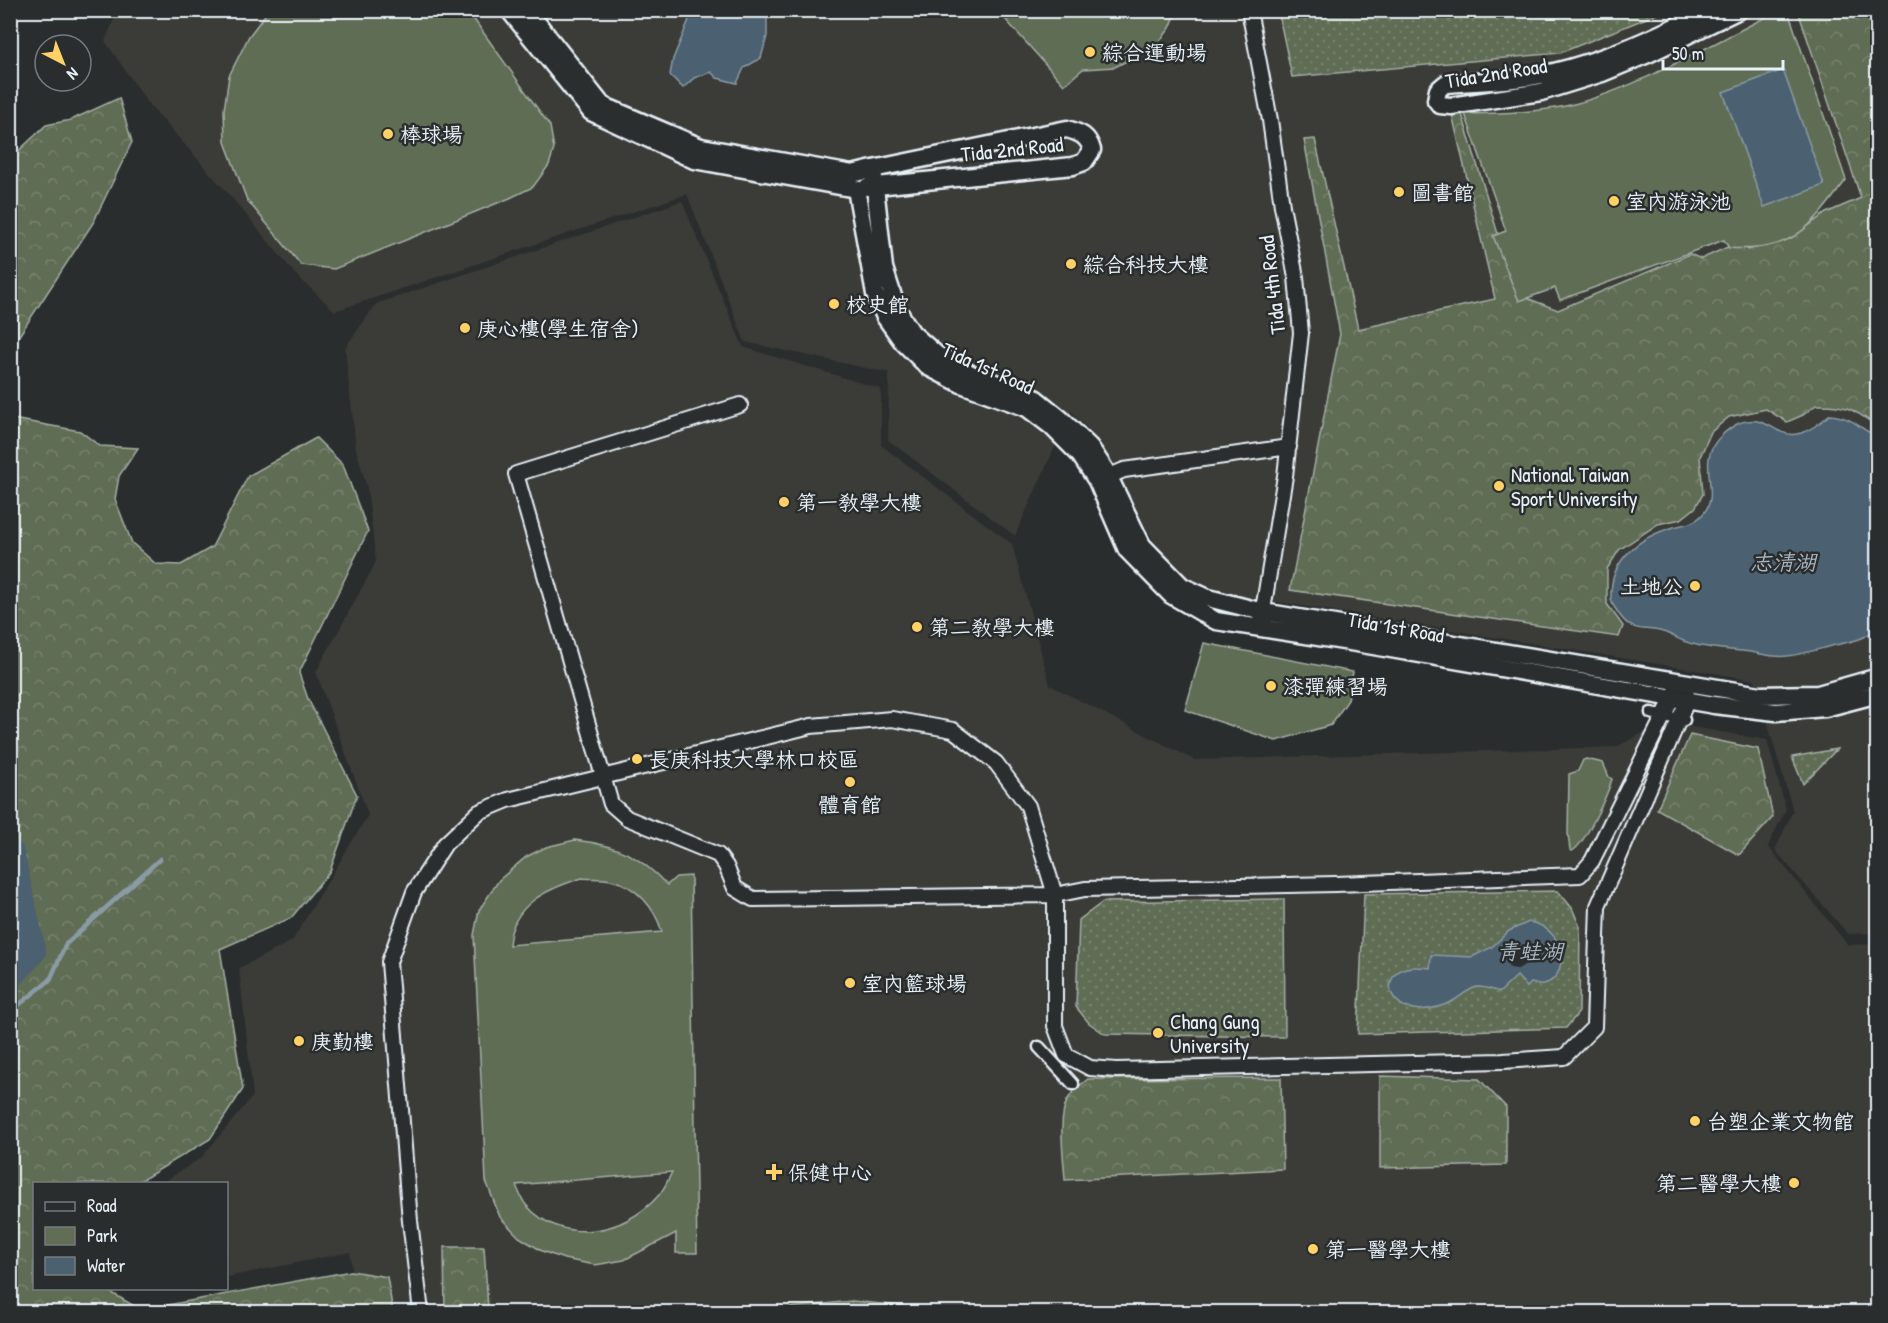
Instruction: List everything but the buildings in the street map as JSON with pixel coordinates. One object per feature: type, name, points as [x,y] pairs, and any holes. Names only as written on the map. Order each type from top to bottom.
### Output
[{"type":"street","points":[[509,10],[591,112],[694,160],[854,181]]},
{"type":"street","points":[[527,10],[602,105],[700,147],[854,181]]},
{"type":"street","name":"Tida 4th Road","points":[[1249,10],[1296,277],[1300,333],[1289,447],[1261,620]]},
{"type":"street","name":"Tida 2nd Road","points":[[1709,10],[1658,36],[1611,55],[1549,74],[1445,84],[1438,90],[1436,100],[1440,105],[1451,106],[1540,92],[1621,65],[1739,10]]},
{"type":"street","name":"Tida 2nd Road","points":[[854,181],[1067,129],[1080,132],[1089,139],[1092,150],[1084,162],[1073,166],[874,177]]},
{"type":"street","name":"Tida 1st Road","points":[[874,177],[884,268],[897,309],[912,333],[933,353],[971,374],[1035,398],[1090,447],[1102,479],[1142,545],[1182,586],[1261,620],[1714,705],[1776,712],[1825,708],[1878,694]]},
{"type":"street","name":"Tida 1st Road","points":[[854,181],[875,294],[885,317],[902,341],[928,367],[961,384],[1027,408],[1052,427],[1102,479]]},
{"type":"street","points":[[740,405],[516,474],[611,804],[627,818],[718,855],[726,866],[735,888],[753,899],[1055,895],[1085,889],[1580,875],[1592,861],[1680,698]]},
{"type":"street","points":[[1102,479],[1124,470],[1147,466],[1289,447]]},
{"type":"street","name":"Tida 1st Road","points":[[1261,620],[1760,695],[1818,694],[1878,676]]},
{"type":"street","points":[[421,1312],[410,1221],[389,962],[414,892],[445,844],[479,812],[508,800],[811,726],[892,719],[953,730],[996,763],[1028,806],[1055,895],[1054,1026],[1066,1055],[1090,1068],[1116,1070],[1503,1061],[1564,1057],[1594,1027],[1598,906],[1680,698],[1682,682]]},
{"type":"street","points":[[1650,713],[1684,720]]},
{"type":"street","points":[[1039,1047],[1072,1084]]},
{"type":"shaded area","name":"National Taiwan Sport University","points":[[118,10],[1877,11],[1877,933],[1848,934],[1775,850],[1793,811],[1755,680],[1224,593],[1189,582],[1154,541],[1107,464],[1092,434],[1071,411],[1015,536],[888,440],[889,373],[745,342],[687,194],[335,311],[296,275],[147,102],[105,41]]},
{"type":"shaded area","name":"Chang Gung University","points":[[682,201],[743,347],[881,389],[881,445],[1012,544],[1050,685],[1194,760],[1616,747],[1664,722],[1767,740],[1786,809],[1768,846],[1848,945],[1877,944],[1877,1312],[357,1312],[350,1252],[228,1277],[228,1182],[163,1182],[201,1158],[253,1096],[239,968],[292,941],[368,815],[316,672],[376,562],[367,488],[356,449],[345,348],[376,304]]},
{"type":"green space","points":[[1278,10],[1664,11],[1560,53],[1292,77]]},
{"type":"green space","name":"棒球場","points":[[268,11],[468,11],[550,126],[554,149],[549,165],[533,187],[334,269],[301,265],[247,200],[225,142],[224,110],[229,76],[249,36]]},
{"type":"green space","name":"綜合運動場","points":[[998,11],[1177,11],[1170,28],[1156,46],[1115,67],[1083,69],[1064,85]]},
{"type":"green space","points":[[1778,11],[1788,11],[1846,180],[1822,211],[1798,234],[1769,246],[1729,248],[1724,240],[1560,300],[1555,288],[1519,301],[1493,236],[1506,231],[1465,114],[1547,109],[1600,96],[1652,75]]},
{"type":"green space","points":[[1798,11],[1877,11],[1877,426],[1862,415],[1835,405],[1816,405],[1803,415],[1787,422],[1766,409],[1729,417],[1711,432],[1700,457],[1703,494],[1695,508],[1681,519],[1658,524],[1619,550],[1607,569],[1607,604],[1623,626],[1619,637],[1290,590],[1340,334],[1304,140],[1315,139],[1358,329],[1495,299],[1452,114],[1462,114],[1516,294],[1558,310],[1690,254],[1701,259],[1739,242],[1748,250],[1790,239],[1826,213],[1861,198]]},
{"type":"green space","points":[[119,98],[132,142],[93,223],[11,348],[11,158],[46,125],[71,120]]},
{"type":"green space","points":[[10,416],[13,419],[80,431],[100,446],[138,448],[119,476],[115,499],[132,543],[156,564],[181,565],[212,547],[248,476],[316,438],[343,465],[368,531],[299,673],[308,699],[357,795],[330,871],[291,918],[220,949],[243,1089],[210,1139],[139,1182],[33,1182],[33,1290],[107,1290],[141,1310],[351,1271],[387,1277],[393,1312],[11,1312],[10,1068],[15,985],[11,986]]},
{"type":"green space","name":"漆彈練習場","points":[[1204,643],[1353,672],[1348,700],[1331,725],[1276,741],[1185,710]]},
{"type":"green space","points":[[1690,735],[1758,749],[1773,817],[1739,855],[1657,809]]},
{"type":"green space","points":[[1837,749],[1803,784],[1792,757]]},
{"type":"green space","points":[[1583,760],[1603,763],[1612,779],[1589,829],[1572,851],[1568,834],[1569,774],[1578,771]]},
{"type":"green space","points":[[575,840],[603,845],[637,859],[667,885],[676,877],[691,876],[697,1253],[676,1253],[676,1233],[624,1260],[595,1265],[564,1259],[542,1251],[519,1237],[500,1217],[486,1181],[474,935],[479,910],[499,880],[526,857],[546,847]],"holes":[[[582,878],[611,880],[629,887],[650,907],[662,932],[509,945],[512,931],[524,909],[544,893]],[[672,1172],[660,1194],[644,1209],[629,1219],[594,1230],[558,1227],[542,1219],[525,1204],[516,1185]]]},
{"type":"green space","points":[[1558,891],[1572,908],[1580,927],[1579,1012],[1566,1028],[1358,1034],[1364,894]]},
{"type":"green space","points":[[1284,899],[1285,1037],[1105,1034],[1089,1023],[1076,1007],[1079,920],[1103,902]]},
{"type":"green space","points":[[1380,1076],[1479,1079],[1506,1107],[1506,1165],[1380,1168]]},
{"type":"green space","points":[[1281,1078],[1283,1169],[1065,1180],[1062,1139],[1065,1107],[1072,1093],[1088,1079]]},
{"type":"green space","points":[[444,1247],[484,1247],[488,1308],[486,1312],[445,1312]]},
{"type":"green space","points":[[852,1301],[945,1312],[748,1312]]},
{"type":"water","points":[[693,10],[767,11],[767,36],[761,58],[744,68],[737,83],[717,78],[711,72],[694,78],[683,88],[670,75],[673,59]]},
{"type":"water","points":[[1783,70],[1824,185],[1764,207],[1723,92]]},
{"type":"water","name":"志清湖","points":[[1829,415],[1850,420],[1877,436],[1878,623],[1872,632],[1851,642],[1800,654],[1778,656],[1700,646],[1663,632],[1632,627],[1627,624],[1611,601],[1615,573],[1621,562],[1638,544],[1661,531],[1693,522],[1702,515],[1708,506],[1710,497],[1709,456],[1721,436],[1739,423],[1752,421],[1762,422],[1788,434],[1799,434],[1812,428]]},
{"type":"water","name":"青蛙湖","points":[[1529,922],[1544,927],[1554,936],[1559,947],[1561,959],[1559,970],[1553,979],[1544,984],[1531,983],[1527,987],[1517,976],[1500,992],[1477,987],[1447,1004],[1424,1010],[1402,1005],[1393,995],[1391,981],[1401,970],[1412,967],[1430,968],[1431,955],[1472,957],[1492,947],[1509,931]]},
{"type":"pier","points":[[1529,948],[1533,955],[1526,964],[1518,969],[1510,968],[1506,962],[1509,954],[1517,949]]},
{"type":"waterway","points":[[10,853],[32,951],[10,976]]},
{"type":"waterway","points":[[10,1012],[50,980],[66,944],[160,859]]},
{"type":"place","name":"綜合運動場","points":[[1090,52]]},
{"type":"place","name":"棒球場","points":[[388,134]]},
{"type":"place","name":"圖書館","points":[[1399,192]]},
{"type":"place","name":"室內游泳池","points":[[1614,201]]},
{"type":"place","name":"綜合科技大樓","points":[[1071,264]]},
{"type":"place","name":"校史館","points":[[834,304]]},
{"type":"place","name":"庚心樓(學生宿舍)","points":[[465,328]]},
{"type":"place","name":"National Taiwan Sport University","points":[[1499,486]]},
{"type":"place","name":"第一教學大樓","points":[[784,502]]},
{"type":"place","name":"土地公","points":[[1695,586]]},
{"type":"place","name":"第二教學大樓","points":[[917,627]]},
{"type":"place","name":"漆彈練習場","points":[[1271,686]]},
{"type":"place","name":"長庚科技大學林口校區","points":[[637,759]]},
{"type":"place","name":"體育館","points":[[850,782]]},
{"type":"place","name":"室內籃球場","points":[[850,983]]},
{"type":"place","name":"Chang Gung University","points":[[1158,1033]]},
{"type":"place","name":"庚勤樓","points":[[299,1041]]},
{"type":"place","name":"台塑企業文物館","points":[[1695,1121]]},
{"type":"place","name":"保健中心","points":[[774,1172]]},
{"type":"place","name":"第二醫學大樓","points":[[1794,1183]]},
{"type":"place","name":"第一醫學大樓","points":[[1313,1249]]}]
